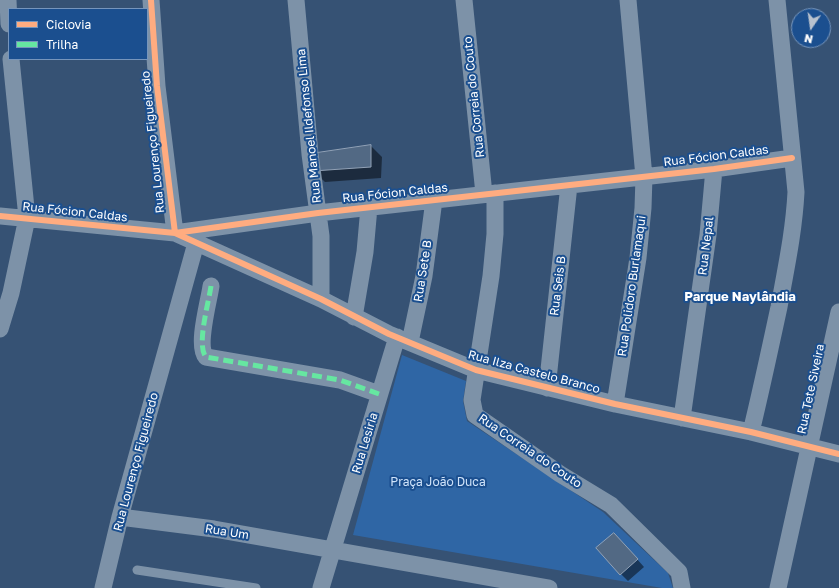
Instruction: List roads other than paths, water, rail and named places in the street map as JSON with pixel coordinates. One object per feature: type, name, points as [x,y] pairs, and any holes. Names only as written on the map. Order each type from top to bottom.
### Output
[{"type":"street","name":"Rua Lourenço Figueiredo","points":[[150,0],[157,86],[174,233]]},
{"type":"street","name":"Rua Manoel Ildefonso Lima","points":[[296,0],[321,242],[321,299]]},
{"type":"street","name":"Rua Correia do Couto","points":[[464,0],[495,234],[491,276],[472,400],[475,415],[501,434],[611,505],[680,580]]},
{"type":"street","name":"Rua Polidoro Burlamaqui","points":[[614,404],[640,243],[644,176],[628,0]]},
{"type":"street","points":[[750,432],[769,358],[795,215],[796,192],[777,0]]},
{"type":"street","points":[[0,329],[11,293],[27,218],[11,60]]},
{"type":"street","name":"Rua Fócion Caldas","points":[[0,216],[174,233],[318,213],[714,169],[792,158]]},
{"type":"street","name":"Rua Nepal","points":[[682,418],[708,235],[714,169]]},
{"type":"street","name":"Rua Seis B","points":[[547,388],[569,185]]},
{"type":"street","name":"Rua Sete B","points":[[403,340],[424,276],[434,200]]},
{"type":"street","points":[[354,318],[365,252],[369,207]]},
{"type":"street","name":"Rua Ilza Castelo Branco","points":[[174,233],[321,299],[354,318],[476,370],[614,404],[750,432],[839,454]]},
{"type":"street","name":"Rua Lourenço Figueiredo","points":[[103,588],[120,517],[196,243]]},
{"type":"street","points":[[212,286],[202,336],[202,351],[206,357],[340,380],[379,394]]},
{"type":"street","name":"Rua Tete Siveira","points":[[778,588],[839,312]]},
{"type":"street","name":"Rua Lesiria","points":[[321,588],[379,394],[403,340]]},
{"type":"street","name":"Rua Um","points":[[120,517],[214,529],[549,588]]},
{"type":"lane","points":[[137,570],[256,588]]},
{"type":"district","name":"Parque Naylândia","points":[[740,297]]},
{"type":"park label","name":"Praça João Duca","points":[[438,482]]}]
